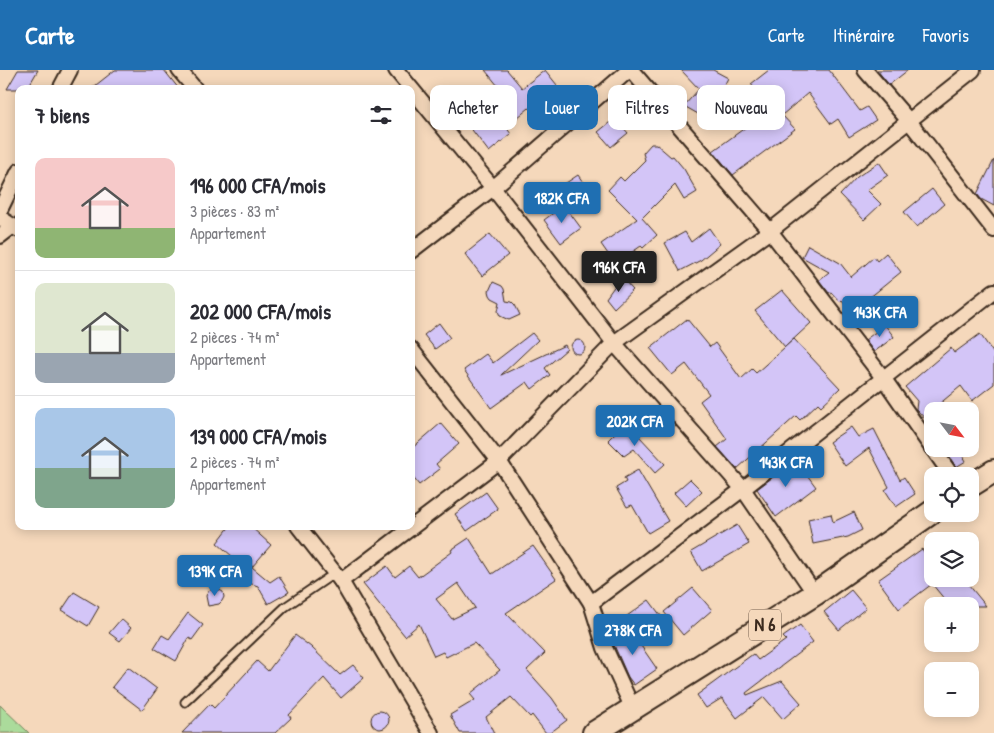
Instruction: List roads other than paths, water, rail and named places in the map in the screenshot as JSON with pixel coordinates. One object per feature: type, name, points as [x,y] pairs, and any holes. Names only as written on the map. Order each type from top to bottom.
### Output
[{"type":"main road","points":[[979,480],[994,471]]},
{"type":"main road","name":"N 6","points":[[594,733],[815,594],[924,518]]},
{"type":"street","points":[[62,85],[70,70]]},
{"type":"street","points":[[179,70],[192,85]]},
{"type":"street","points":[[396,70],[408,85]]},
{"type":"street","points":[[415,248],[493,188],[630,70],[770,231],[884,379],[924,435]]},
{"type":"street","points":[[865,70],[909,121],[994,230]]},
{"type":"street","points":[[415,522],[499,461],[614,343],[770,231],[973,70]]},
{"type":"street","points":[[415,93],[493,188],[614,343],[743,489],[815,594]]},
{"type":"street","points":[[0,210],[15,180]]},
{"type":"street","points":[[0,218],[15,227]]},
{"type":"street","points":[[0,236],[15,228]]},
{"type":"street","points":[[591,603],[743,489],[994,291]]},
{"type":"street","points":[[415,353],[499,461],[591,603],[604,648],[633,709]]},
{"type":"street","points":[[301,530],[338,577],[431,733]]},
{"type":"street","points":[[338,577],[403,530]]},
{"type":"lane","points":[[185,702],[285,608],[338,577]]}]
